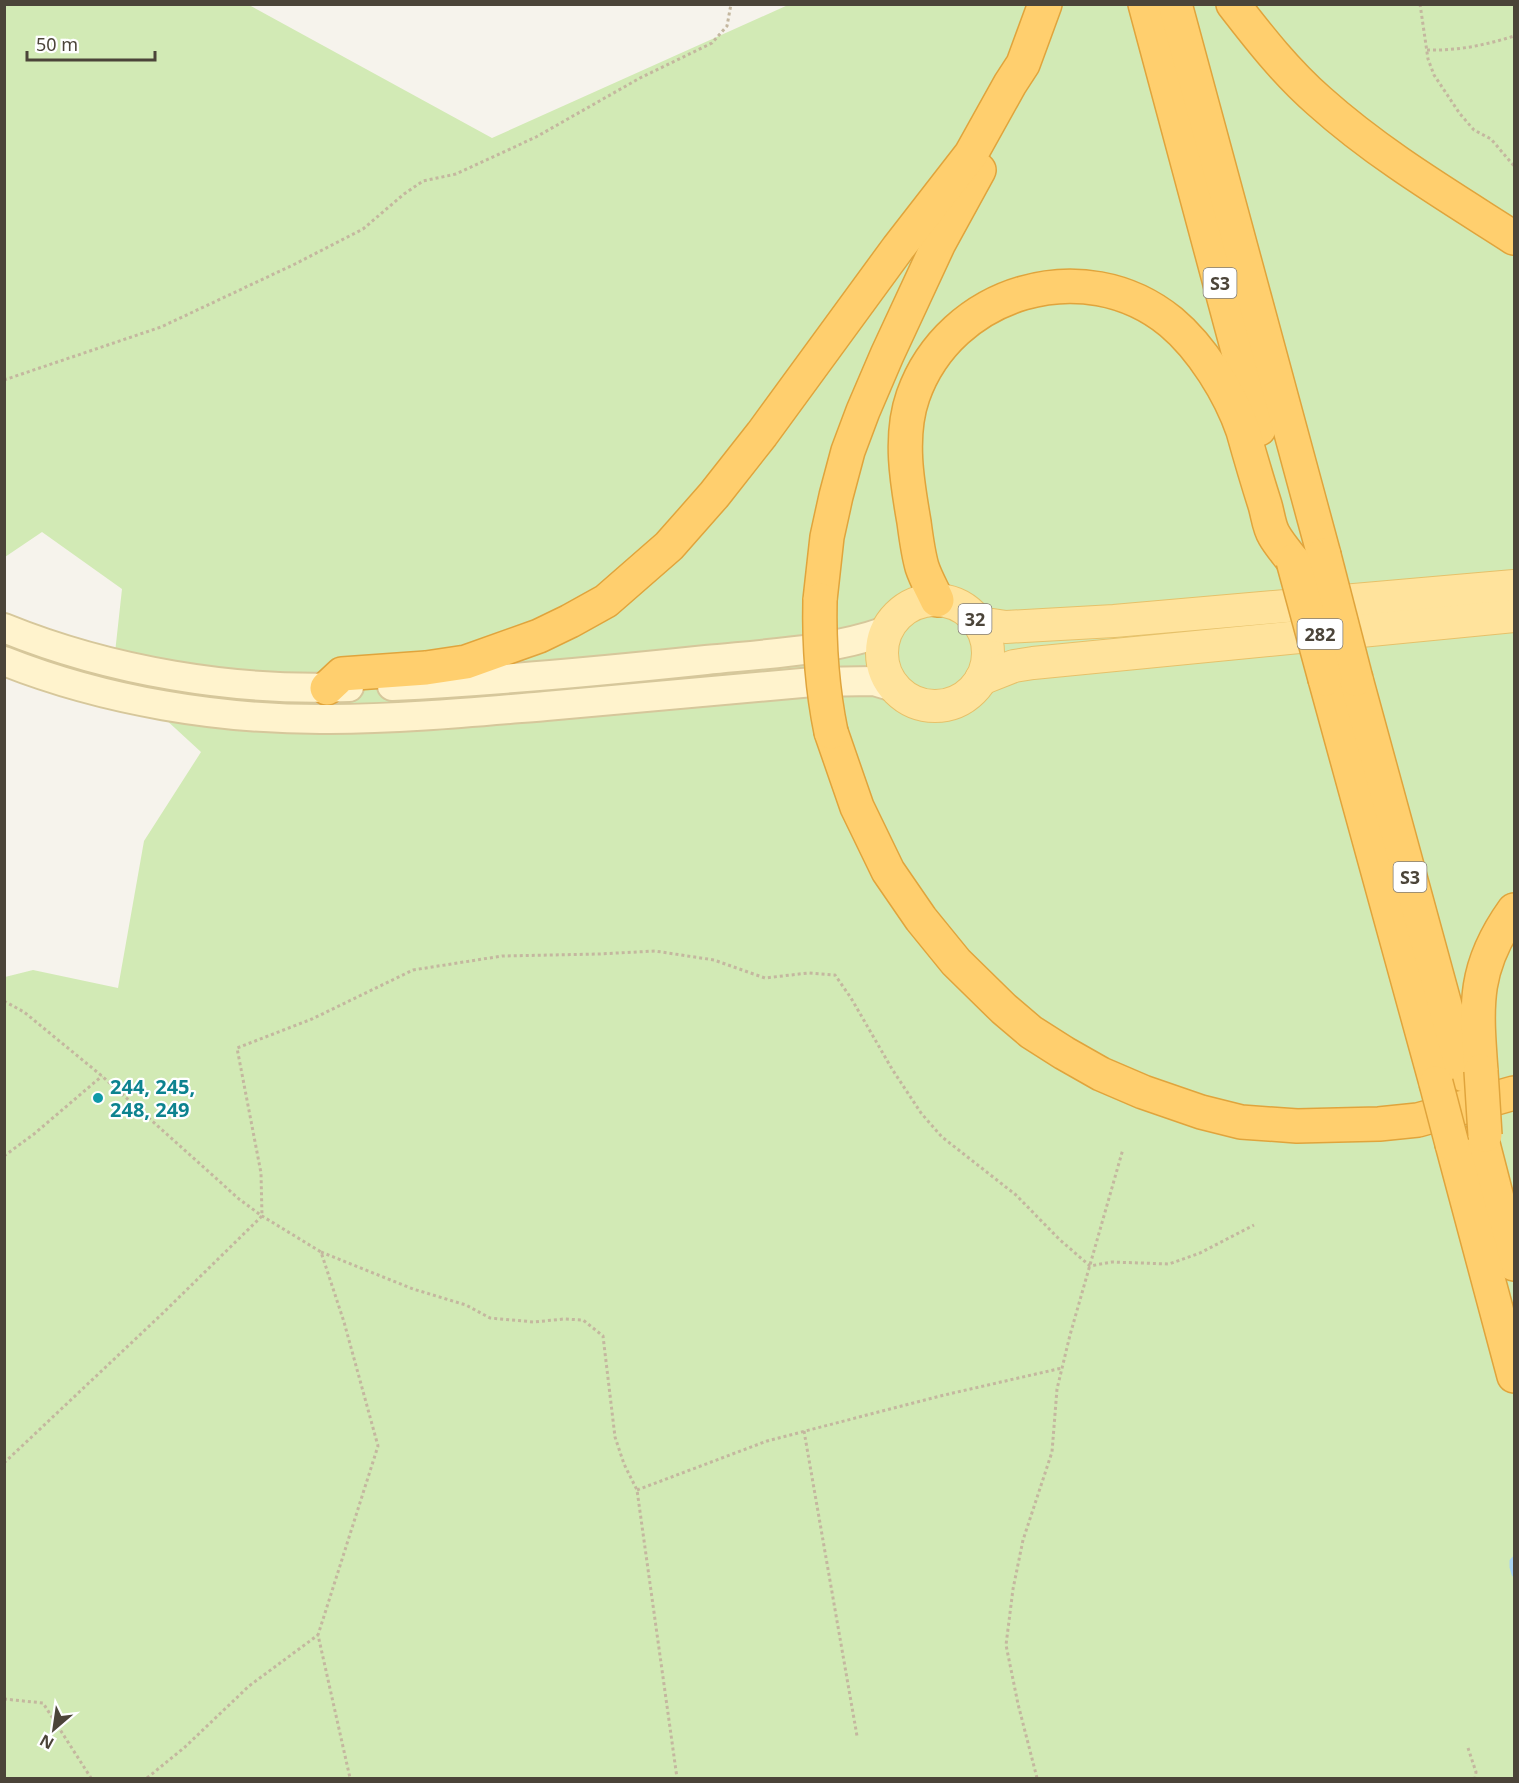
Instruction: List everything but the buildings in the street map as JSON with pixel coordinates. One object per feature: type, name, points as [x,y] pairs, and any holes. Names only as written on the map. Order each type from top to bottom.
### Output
[{"type":"highway","points":[[327,688],[342,674],[426,668],[466,662],[539,636],[606,601],[669,546],[762,434],[970,154],[1019,72],[1045,4]]},
{"type":"highway","name":"S3","points":[[1145,4],[1256,415],[1308,558]]},
{"type":"highway","name":"S3","points":[[1175,4],[1308,558],[1341,679],[1460,1076],[1476,1142],[1515,1264]]},
{"type":"highway","points":[[1233,4],[1270,52],[1318,100],[1381,151],[1515,238]]},
{"type":"highway","points":[[1019,72],[1018,86],[979,170],[939,243],[863,411],[848,451],[827,537],[820,600],[821,670],[825,702],[831,732],[857,807],[883,861],[921,920],[956,962],[1004,1009],[1031,1032],[1064,1053],[1101,1074],[1143,1092],[1201,1112],[1241,1122],[1297,1126],[1379,1124],[1418,1120],[1515,1093]]},
{"type":"highway","points":[[938,600],[921,565],[911,502],[905,452],[912,397],[936,354],[969,319],[1013,295],[1035,289],[1061,286],[1098,289],[1142,304],[1171,322],[1195,346],[1213,371],[1242,428],[1274,534],[1308,558]]},
{"type":"highway","points":[[1476,1142],[1460,1076],[1478,1009],[1482,970],[1496,939],[1515,910]]},
{"type":"highway","name":"S3","points":[[1476,1142],[1515,1376]]},
{"type":"main road","name":"32","points":[[979,623],[1006,627],[1103,622],[1515,586]]},
{"type":"main road","name":"32","points":[[886,630],[907,608],[922,602],[938,600],[953,603],[968,611],[979,623],[984,633],[988,657],[981,679]]},
{"type":"main road","name":"282","points":[[981,679],[1014,666],[1033,663],[1515,616]]},
{"type":"main road","points":[[4,628],[68,651],[170,674],[269,687],[327,688],[464,683],[783,652],[844,643],[886,630]]},
{"type":"main road","points":[[886,630],[883,642],[883,666],[894,687],[903,696],[915,702],[940,706],[964,697],[981,679]]},
{"type":"main road","points":[[4,661],[61,680],[159,704],[265,718],[338,719],[441,715],[813,682],[874,681],[894,687]]},
{"type":"path","points":[[4,380],[161,327],[295,264],[363,229],[423,181],[456,174],[536,137],[640,78],[712,43],[727,26],[731,4]]},
{"type":"path","points":[[1420,4],[1428,59],[1434,75],[1460,114],[1474,130],[1491,139],[1515,166]]},
{"type":"path","points":[[1427,51],[1450,51],[1515,36]]},
{"type":"path","points":[[4,1463],[262,1216],[261,1173],[237,1048],[312,1019],[413,970],[502,956],[655,951],[714,960],[765,978],[808,973],[835,975],[921,1113],[942,1137],[1016,1195],[1059,1239],[1090,1266]]},
{"type":"path","points":[[4,1001],[24,1012],[102,1076],[239,1199],[321,1252],[413,1289],[465,1305],[490,1318],[534,1322],[583,1320],[603,1336],[615,1437],[624,1464],[637,1490],[677,1779]]},
{"type":"path","points":[[4,1155],[34,1134],[102,1076]]},
{"type":"path","points":[[1037,1779],[1006,1645],[1013,1588],[1023,1540],[1052,1452],[1057,1389],[1070,1335],[1123,1149]]},
{"type":"path","points":[[1090,1266],[1112,1262],[1169,1264],[1200,1253],[1254,1225]]},
{"type":"path","points":[[321,1252],[344,1322],[378,1446],[318,1635],[350,1779]]},
{"type":"path","points":[[637,1490],[767,1441],[940,1396],[1062,1368]]},
{"type":"path","points":[[804,1431],[857,1736]]},
{"type":"path","points":[[147,1779],[185,1747],[249,1686],[318,1635]]},
{"type":"path","points":[[4,1699],[43,1703],[92,1779]]},
{"type":"path","points":[[1468,1748],[1476,1772],[1475,1779]]},
{"type":"green space","points":[[5,5],[249,5],[492,138],[788,5],[1514,5],[1514,1778],[5,1778],[5,977],[33,970],[118,988],[144,841],[201,752],[113,671],[122,589],[42,532],[5,557]]},
{"type":"waterway","points":[[1514,1559],[1512,1561],[1514,1574]]},
{"type":"place","name":"244, 245, 248, 249","points":[[98,1098]]}]
